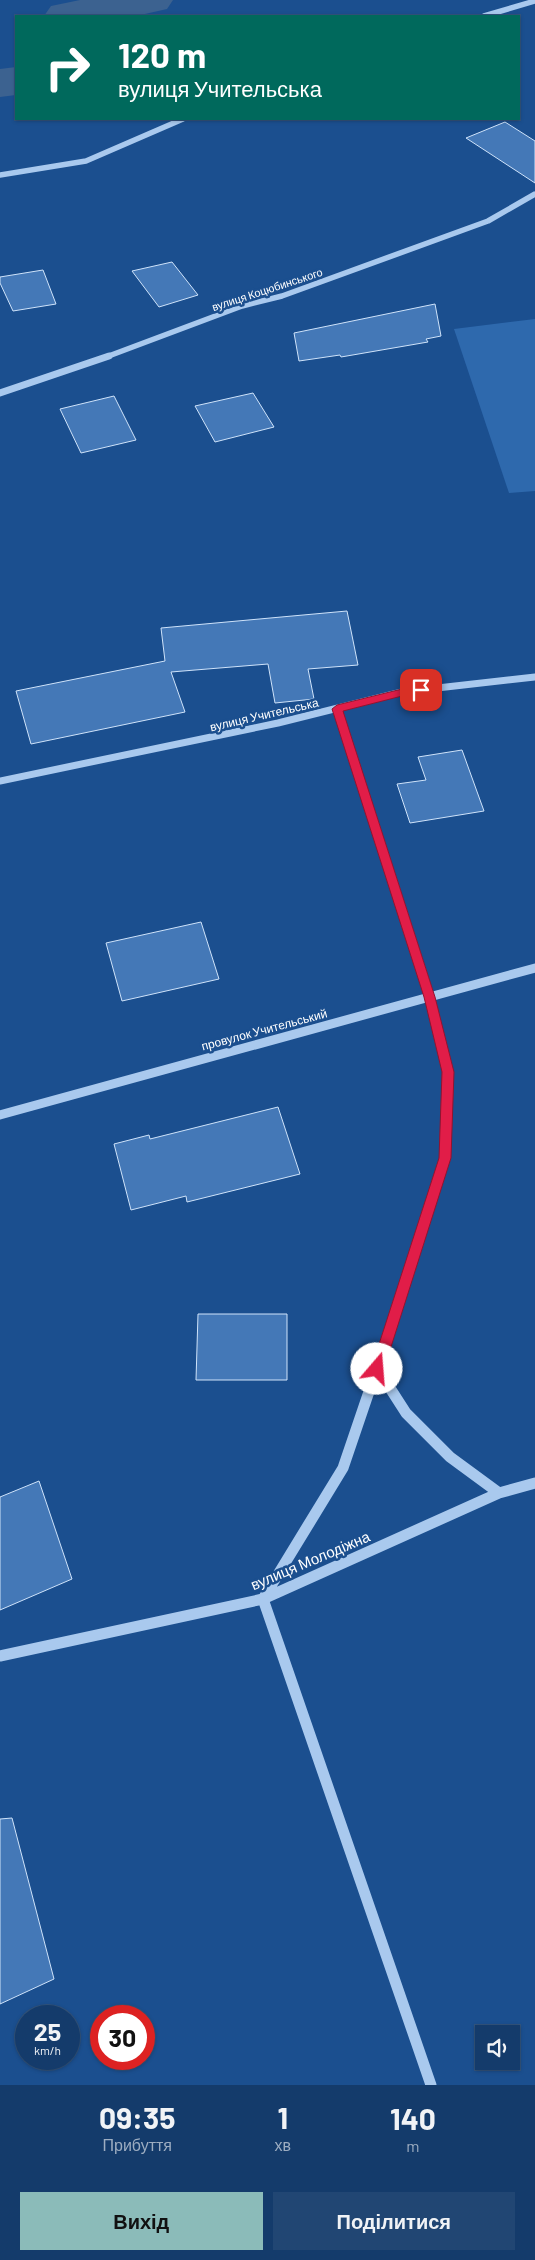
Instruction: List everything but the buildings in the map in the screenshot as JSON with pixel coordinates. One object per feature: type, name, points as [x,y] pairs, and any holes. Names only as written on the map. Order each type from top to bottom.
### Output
[{"type":"street","points":[[487,15],[535,1]]},
{"type":"street","points":[[0,175],[86,161],[181,120]]},
{"type":"street","name":"вулиця Коцюбинського","points":[[0,393],[96,361],[242,306],[282,296],[488,221],[535,194]]},
{"type":"street","name":"вулиця Учительська","points":[[0,781],[278,724],[402,692],[535,677]]},
{"type":"street","points":[[337,709],[430,997],[448,1072],[445,1158],[343,1468],[263,1598],[431,2085]]},
{"type":"street","name":"провулок Учительський","points":[[0,1115],[535,968]]},
{"type":"street","points":[[377,1369],[406,1413],[450,1457],[498,1494]]},
{"type":"street","name":"вулиця Молодіжна","points":[[0,1656],[263,1598],[498,1494],[535,1483]]},
{"type":"shaded area","points":[[535,319],[535,491],[509,493],[454,329]]},
{"type":"waterway","points":[[72,15],[151,0]]},
{"type":"waterway","points":[[0,83],[15,81]]},
{"type":"route","points":[[377,1369],[445,1158],[448,1072],[430,997],[337,709],[402,692],[421,690]]}]
